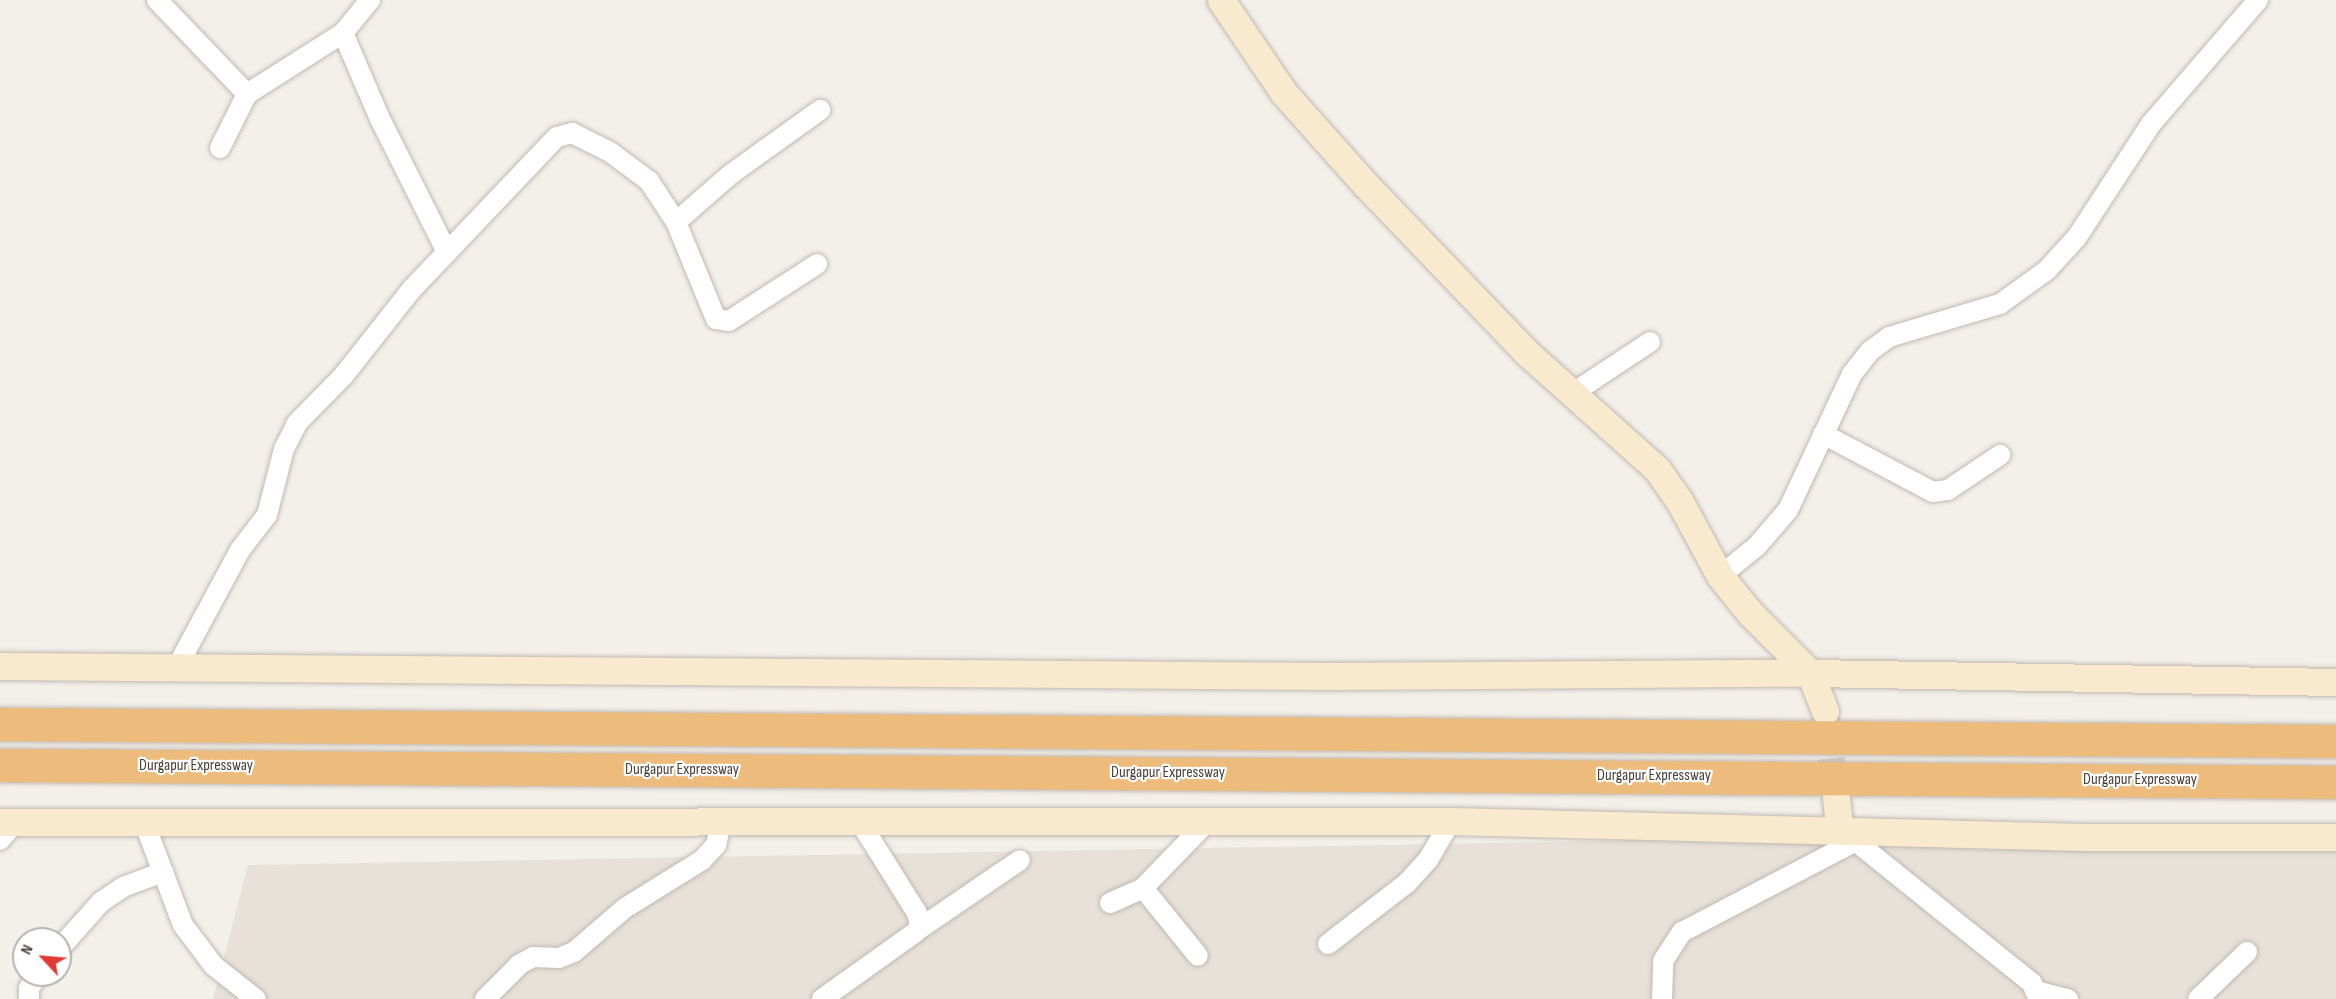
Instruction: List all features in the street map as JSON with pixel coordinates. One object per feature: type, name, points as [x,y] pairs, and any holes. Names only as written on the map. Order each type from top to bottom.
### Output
[{"type":"highway","points":[[0,724],[2336,741]]},
{"type":"highway","name":"Durgapur Expressway","points":[[7,766],[2336,782]]},
{"type":"street","points":[[158,0],[247,94]]},
{"type":"street","points":[[220,148],[247,94],[344,33],[370,0]]},
{"type":"street","points":[[1221,0],[1260,62],[1310,124],[1570,395],[1657,469],[1680,502],[1720,576],[1750,613],[1810,673],[1825,711]]},
{"type":"street","points":[[1720,576],[1779,522],[1852,374],[1880,343],[2000,304],[2061,257],[2144,134],[2258,0]]},
{"type":"street","points":[[344,33],[380,119],[447,252]]},
{"type":"street","points":[[676,222],[756,155],[820,110]]},
{"type":"street","points":[[177,667],[236,557],[267,515],[284,449],[297,423],[344,375],[411,289],[565,133],[572,133],[610,152],[635,169],[662,197],[676,222],[712,314],[720,321],[729,321],[817,264]]},
{"type":"street","points":[[1570,395],[1650,342]]},
{"type":"street","points":[[1823,435],[1933,492],[1948,490],[2000,455]]},
{"type":"street","points":[[0,666],[1326,676],[1810,673],[2336,682]]},
{"type":"street","points":[[1836,797],[1846,835],[2032,984],[2032,995],[2068,999]]},
{"type":"street","points":[[5,828],[144,822],[858,819],[1451,822],[1846,835],[2336,837]]},
{"type":"street","points":[[858,819],[917,913],[919,929]]},
{"type":"street","points":[[485,999],[520,964],[533,957],[559,958],[574,952],[625,908],[702,860],[716,845],[722,820]]},
{"type":"street","points":[[144,822],[183,925],[196,945],[256,999]]},
{"type":"street","points":[[1110,903],[1143,888],[1207,822]]},
{"type":"street","points":[[1328,944],[1407,883],[1428,860],[1451,822]]},
{"type":"street","points":[[1662,999],[1663,961],[1682,932],[1846,835]]},
{"type":"street","points":[[822,999],[1020,860]]},
{"type":"street","points":[[72,935],[101,902],[123,887],[163,872]]},
{"type":"street","points":[[1143,888],[1198,956]]},
{"type":"street","points":[[2198,999],[2247,952]]},
{"type":"shaded area","points":[[2336,828],[2336,999],[213,999],[248,865]]},
{"type":"tunnel","points":[[1826,717],[1836,797]]}]
